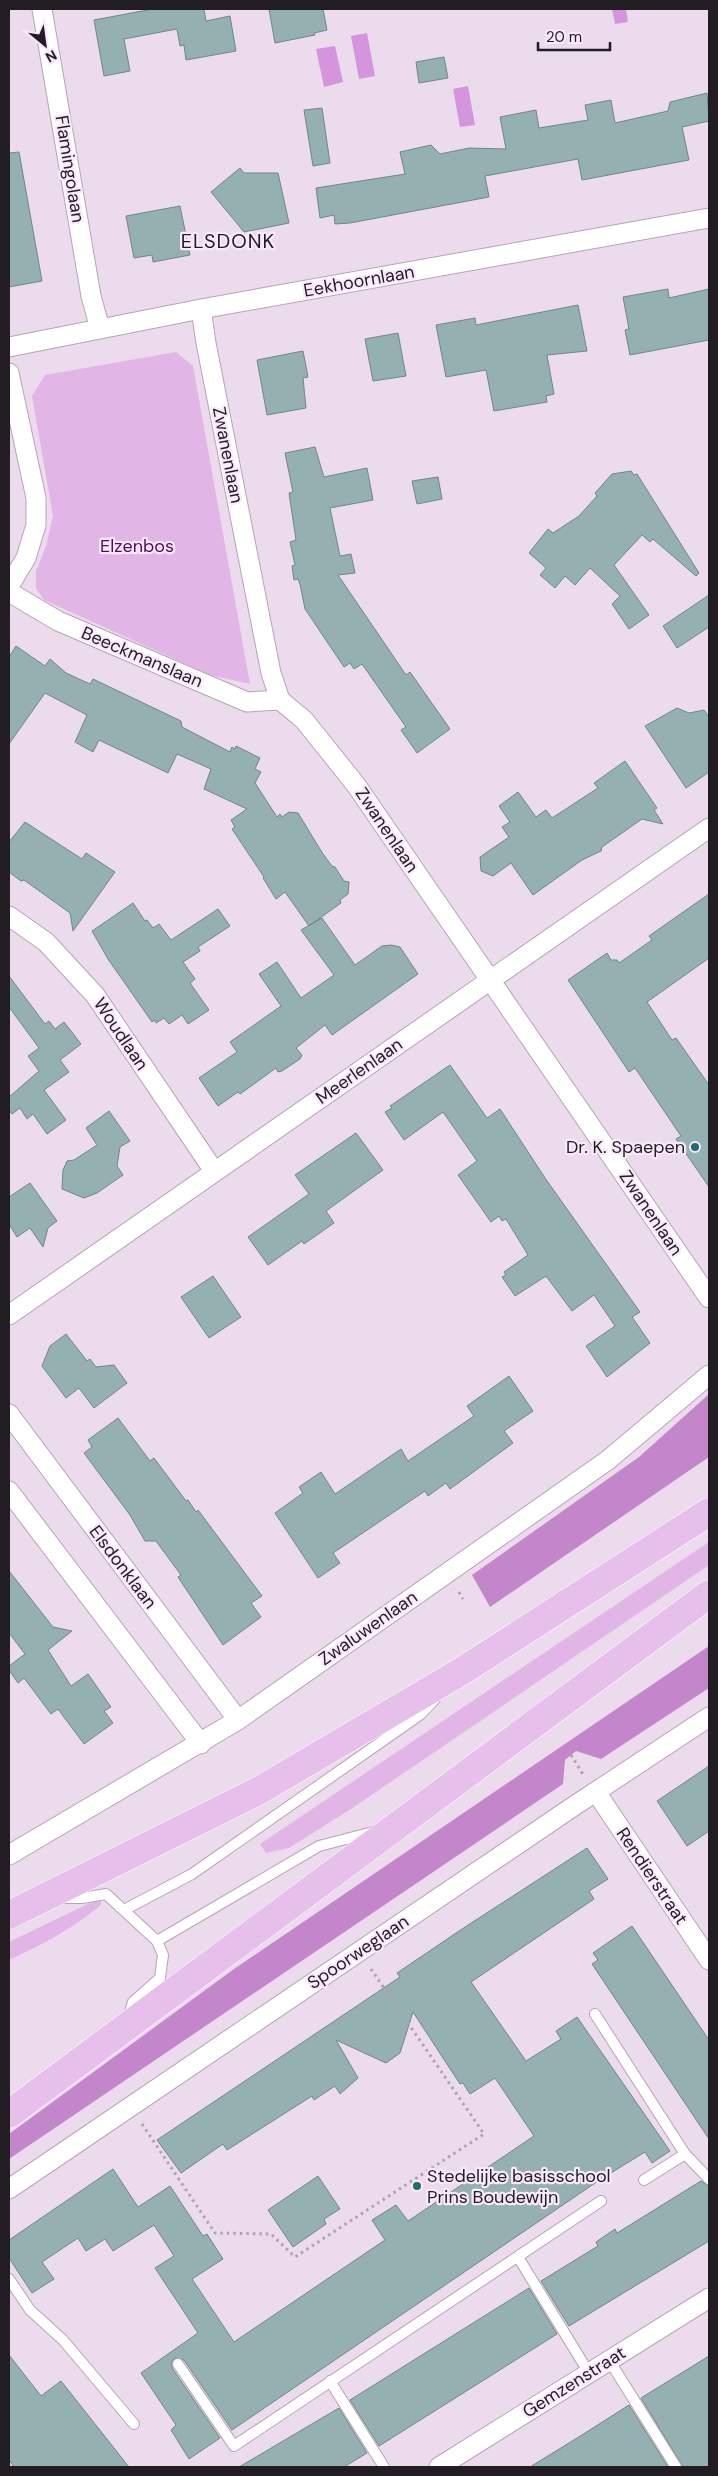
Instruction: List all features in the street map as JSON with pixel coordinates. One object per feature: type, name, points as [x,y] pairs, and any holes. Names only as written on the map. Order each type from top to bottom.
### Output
[{"type":"highway","points":[[9,1916],[260,1790],[462,1672],[709,1512]]},
{"type":"highway","points":[[9,2114],[709,1594]]},
{"type":"highway","points":[[670,1623],[709,1603]]},
{"type":"street","name":"Flamingolaan","points":[[42,9],[91,296],[100,329]]},
{"type":"street","name":"Eekhoornlaan","points":[[9,347],[201,309],[709,218]]},
{"type":"street","name":"Zwanenlaan","points":[[201,309],[271,673],[280,700],[304,720],[356,785],[709,1298]]},
{"type":"street","points":[[9,373],[36,498],[36,525],[26,558],[9,586]]},
{"type":"street","name":"Beeckmanslaan","points":[[9,592],[58,621],[247,702],[280,700]]},
{"type":"street","name":"Meerlenlaan","points":[[9,1315],[709,828]]},
{"type":"street","name":"Woudlaan","points":[[9,916],[46,942],[95,994],[214,1171]]},
{"type":"street","name":"Zwaluwenlaan","points":[[9,1855],[201,1744],[238,1720],[608,1460],[709,1375]]},
{"type":"street","name":"Elsdonklaan","points":[[9,1414],[238,1720]]},
{"type":"street","points":[[9,1491],[201,1744]]},
{"type":"street","name":"Spoorweglaan","points":[[9,2189],[709,1717]]},
{"type":"street","name":"Rendierstraat","points":[[596,1792],[709,1960]]},
{"type":"street","name":"Gemzenstraat","points":[[439,2467],[709,2298]]},
{"type":"lane","points":[[124,1910],[192,1874],[421,1714],[462,1672]]},
{"type":"lane","points":[[157,1941],[319,1846],[395,1827]]},
{"type":"lane","points":[[43,1898],[82,1898],[106,1894],[157,1941],[163,1955],[160,1978],[133,2002],[126,2027]]},
{"type":"lane","points":[[595,2014],[685,2154],[709,2179]]},
{"type":"lane","points":[[644,2180],[685,2154]]},
{"type":"lane","points":[[178,2364],[234,2446],[601,2201]]},
{"type":"lane","points":[[518,2257],[589,2373]]},
{"type":"lane","points":[[9,2279],[30,2310],[64,2340],[134,2424]]},
{"type":"lane","points":[[609,2360],[676,2467]]},
{"type":"lane","points":[[330,2381],[384,2467]]},
{"type":"path","points":[[571,1756],[585,1776]]},
{"type":"path","points":[[130,2107],[216,2233],[272,2234],[295,2257],[484,2134],[359,1952]]},
{"type":"green space","name":"Elzenbos","points":[[176,352],[193,366],[250,684],[210,675],[44,600],[36,588],[36,571],[46,546],[53,516],[32,396],[45,375]]},
{"type":"green space","points":[[709,1542],[709,1565],[351,1809],[289,1848],[266,1853],[260,1844]]},
{"type":"green space","points":[[94,1901],[101,1901],[101,1905],[80,1921],[47,1941],[11,1959],[9,1956],[9,1942]]},
{"type":"shaded area","points":[[612,9],[626,9],[628,22],[615,24]]},
{"type":"shaded area","points":[[367,33],[375,76],[359,79],[351,36]]},
{"type":"shaded area","points":[[335,46],[343,82],[324,87],[316,49]]},
{"type":"shaded area","points":[[468,86],[475,125],[460,127],[453,89]]},
{"type":"shaded area","points":[[709,1394],[709,1457],[490,1607],[472,1575],[639,1457]]},
{"type":"shaded area","points":[[709,1646],[709,1688],[601,1759],[576,1751],[565,1760],[563,1784],[9,2159],[9,2134],[234,1969]]},
{"type":"building","points":[[153,9],[204,9],[206,21],[230,16],[236,51],[186,60],[184,45],[180,46],[177,29],[124,39],[130,71],[104,76],[94,20]]},
{"type":"building","points":[[269,9],[323,9],[327,30],[314,33],[315,35],[275,43]]},
{"type":"building","points":[[444,57],[448,78],[419,83],[416,62]]},
{"type":"building","points":[[707,93],[709,121],[682,127],[689,160],[582,180],[578,159],[485,176],[489,197],[350,223],[335,224],[334,215],[320,218],[316,188],[405,174],[400,152],[431,145],[440,154],[469,148],[506,149],[500,117],[536,110],[539,128],[588,120],[585,105],[611,100],[615,123],[668,111],[670,102]]},
{"type":"building","points":[[322,108],[330,163],[313,166],[304,110]]},
{"type":"building","points":[[19,152],[42,281],[9,287],[9,153]]},
{"type":"building","points":[[240,168],[244,173],[278,173],[289,223],[244,232],[211,192]]},
{"type":"building","points":[[180,206],[190,255],[153,262],[152,255],[134,258],[126,216]]},
{"type":"building","points":[[668,289],[669,298],[709,289],[709,340],[630,355],[625,330],[629,329],[623,297]]},
{"type":"building","points":[[578,305],[587,351],[547,355],[554,394],[546,396],[547,402],[494,411],[486,370],[446,377],[436,325],[475,318],[476,325]]},
{"type":"building","points":[[398,333],[406,376],[373,381],[365,339]]},
{"type":"building","points":[[303,351],[308,377],[303,378],[306,408],[267,415],[257,360]]},
{"type":"building","points":[[315,447],[324,477],[367,468],[373,500],[330,508],[340,556],[351,554],[355,573],[338,575],[406,675],[410,672],[450,729],[417,753],[401,730],[406,727],[362,664],[354,669],[350,663],[344,667],[305,609],[300,584],[298,579],[294,580],[292,566],[295,565],[290,542],[296,540],[289,493],[293,492],[285,453]]},
{"type":"building","points":[[631,471],[634,475],[637,474],[699,573],[696,576],[653,539],[650,542],[642,535],[614,565],[649,615],[629,629],[612,604],[620,596],[590,568],[575,585],[565,576],[555,588],[540,575],[546,568],[529,553],[548,529],[553,533],[579,516],[597,496],[595,493],[612,474]]},
{"type":"building","points":[[438,477],[442,499],[417,504],[412,481]]},
{"type":"building","points":[[709,595],[709,627],[677,648],[663,626]]},
{"type":"building","points":[[16,646],[45,666],[50,659],[66,673],[90,684],[93,679],[181,721],[182,727],[230,752],[232,747],[235,749],[236,746],[260,758],[255,769],[261,772],[255,783],[277,817],[280,814],[282,817],[289,812],[298,813],[323,854],[344,881],[349,882],[348,894],[340,900],[341,903],[309,926],[285,892],[276,899],[264,877],[232,829],[235,827],[231,820],[247,809],[204,789],[211,769],[177,754],[168,773],[99,740],[93,752],[75,742],[87,715],[45,693],[9,744],[9,657]]},
{"type":"building","points":[[677,708],[689,713],[704,710],[709,717],[709,772],[686,788],[645,726]]},
{"type":"building","points":[[625,761],[657,808],[654,810],[663,824],[642,819],[602,847],[601,851],[582,860],[533,895],[511,863],[493,876],[481,871],[480,857],[509,837],[502,827],[510,822],[499,806],[518,792],[536,817],[546,810],[552,818],[598,788],[594,783]]},
{"type":"building","points":[[25,822],[82,859],[86,853],[115,872],[73,931],[70,913],[24,880],[21,881],[9,872],[9,842]]},
{"type":"building","points":[[709,894],[709,958],[647,1002],[672,1040],[676,1038],[709,1085],[709,1187],[676,1139],[681,1136],[635,1068],[629,1072],[568,980],[607,953],[611,960],[617,960],[619,963],[652,940],[649,936]]},
{"type":"building","points":[[133,903],[145,921],[147,920],[153,928],[159,924],[171,940],[218,909],[230,926],[198,947],[200,951],[183,962],[195,979],[190,983],[209,1010],[188,1024],[182,1015],[169,1024],[164,1018],[156,1023],[154,1020],[152,1022],[108,959],[92,931]]},
{"type":"building","points":[[322,918],[355,965],[382,946],[391,945],[400,947],[418,974],[332,1035],[325,1025],[296,1048],[302,1055],[300,1059],[282,1071],[278,1072],[276,1068],[240,1094],[238,1092],[218,1106],[199,1078],[237,1052],[230,1042],[281,1006],[259,974],[277,962],[301,998],[334,975],[301,930]]},
{"type":"building","points":[[9,976],[45,1024],[49,1021],[55,1029],[64,1022],[81,1044],[60,1060],[69,1072],[44,1090],[66,1120],[47,1134],[33,1114],[27,1119],[20,1108],[12,1114],[9,1110],[9,1097],[39,1071],[28,1056],[39,1048],[9,1007]]},
{"type":"building","points":[[450,1065],[487,1118],[500,1109],[545,1178],[640,1312],[632,1317],[650,1343],[607,1377],[586,1346],[615,1326],[594,1295],[572,1311],[546,1276],[515,1296],[502,1277],[506,1275],[504,1272],[528,1255],[506,1219],[502,1221],[499,1216],[491,1222],[458,1175],[477,1161],[443,1112],[404,1140],[385,1112],[392,1108],[390,1106]]},
{"type":"building","points":[[109,1111],[130,1141],[120,1147],[117,1166],[123,1175],[97,1193],[84,1198],[62,1189],[63,1170],[67,1161],[74,1160],[97,1145],[86,1128]]},
{"type":"building","points":[[356,1133],[383,1170],[326,1211],[334,1223],[304,1244],[302,1241],[268,1265],[248,1237],[309,1194],[295,1175]]},
{"type":"building","points":[[30,1183],[57,1221],[48,1228],[43,1247],[30,1228],[17,1237],[9,1224],[9,1197]]},
{"type":"building","points":[[213,1276],[241,1317],[209,1338],[181,1297]]},
{"type":"building","points":[[66,1334],[87,1361],[90,1359],[96,1367],[114,1365],[127,1383],[94,1408],[79,1388],[66,1398],[42,1366],[50,1346]]},
{"type":"building","points":[[509,1376],[533,1411],[504,1431],[513,1443],[450,1489],[446,1483],[428,1496],[425,1491],[333,1553],[340,1563],[318,1578],[275,1513],[303,1493],[299,1487],[321,1472],[335,1494],[401,1449],[408,1461],[474,1416],[467,1406]]},
{"type":"building","points":[[118,1418],[150,1461],[154,1458],[186,1501],[188,1500],[196,1512],[198,1510],[262,1596],[251,1603],[261,1617],[223,1645],[178,1577],[181,1575],[156,1541],[145,1541],[130,1515],[84,1453],[92,1447],[88,1440]]},
{"type":"building","points":[[9,1571],[53,1627],[72,1631],[48,1650],[71,1686],[88,1674],[111,1707],[104,1711],[113,1723],[84,1744],[58,1709],[51,1714],[24,1678],[18,1683],[9,1670],[9,1666],[25,1654],[9,1633]]},
{"type":"building","points":[[709,1766],[709,1831],[687,1846],[657,1801]]},
{"type":"building","points":[[587,1848],[608,1879],[589,1891],[594,1899],[471,1982],[526,2061],[561,2039],[556,2031],[577,2017],[670,2151],[652,2163],[645,2152],[601,2179],[232,2430],[184,2360],[175,2358],[172,2361],[172,2368],[220,2438],[189,2459],[171,2430],[176,2425],[141,2373],[198,2333],[155,2268],[174,2256],[154,2225],[113,2251],[105,2239],[86,2251],[78,2238],[42,2262],[54,2279],[32,2293],[9,2258],[9,2240],[113,2169],[138,2207],[170,2186],[203,2236],[207,2234],[223,2259],[192,2279],[234,2342],[385,2240],[372,2220],[396,2205],[408,2221],[534,2136],[495,2078],[470,2094],[463,2083],[460,2084],[413,2012],[400,2053],[386,2063],[336,2040],[358,2078],[340,2094],[335,2086],[314,2100],[312,2096],[227,2150],[223,2144],[181,2173],[157,2140],[400,1977],[397,1973]]},
{"type":"building","points":[[632,1926],[709,2040],[709,2139],[592,1964],[598,1960],[593,1953]]},
{"type":"building","points":[[318,2176],[340,2209],[324,2219],[326,2224],[293,2247],[268,2210]]},
{"type":"building","points":[[701,2181],[709,2186],[709,2241],[569,2326],[541,2281],[598,2246],[596,2242],[615,2229],[617,2233]]},
{"type":"building","points":[[529,2288],[557,2334],[379,2446],[350,2400]]},
{"type":"building","points":[[9,2355],[41,2396],[61,2381],[129,2467],[14,2467],[9,2460]]},
{"type":"building","points":[[709,2356],[709,2467],[683,2467],[641,2398]]},
{"type":"building","points":[[629,2405],[668,2467],[530,2467],[582,2435]]},
{"type":"building","points":[[339,2408],[367,2453],[344,2467],[239,2467]]},
{"type":"place","name":"Dr. K. Spaepen","points":[[695,1147]]},
{"type":"place","name":"Stedelijke basisschool Prins Boudewijn","points":[[417,2186]]},
{"type":"district","name":"ELSDONK","points":[[228,241]]}]
